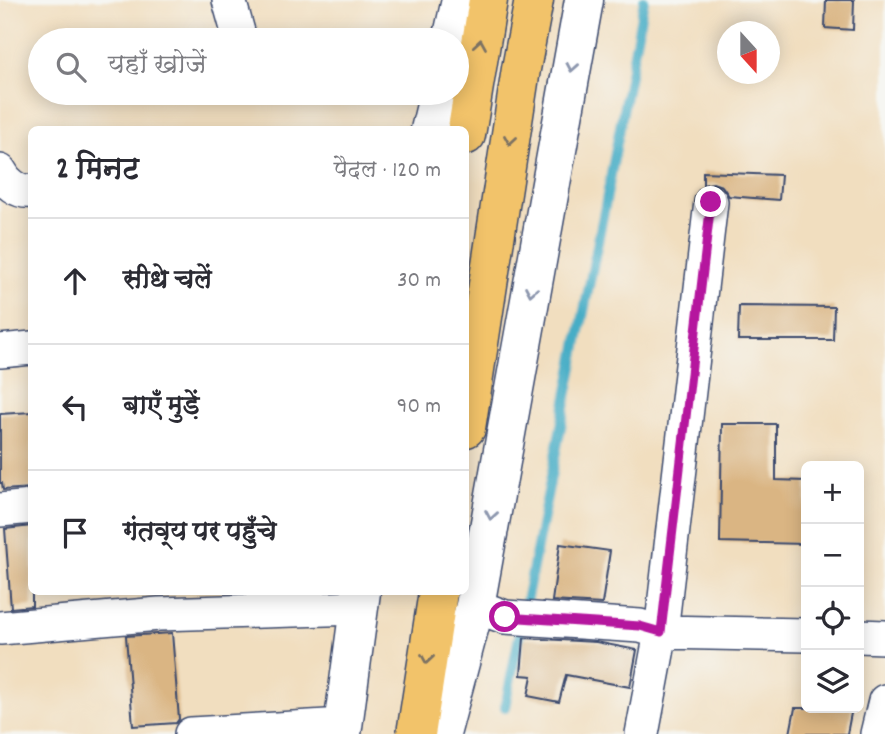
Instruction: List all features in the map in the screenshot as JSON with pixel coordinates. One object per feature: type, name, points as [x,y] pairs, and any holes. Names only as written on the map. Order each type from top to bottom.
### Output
[{"type":"highway","points":[[469,45],[488,0]]},
{"type":"highway","points":[[469,409],[534,0]]},
{"type":"highway","points":[[436,123],[444,105]]},
{"type":"highway","points":[[416,734],[438,595]]},
{"type":"street","points":[[229,0],[237,28]]},
{"type":"street","points":[[455,28],[461,0]]},
{"type":"street","points":[[441,734],[490,612],[584,0]]},
{"type":"street","points":[[0,172],[12,187],[28,192]]},
{"type":"street","points":[[642,734],[661,632],[711,202]]},
{"type":"street","points":[[0,351],[28,348]]},
{"type":"street","points":[[0,510],[28,508]]},
{"type":"street","points":[[0,628],[159,603],[360,599],[343,729],[191,734]]},
{"type":"street","points":[[490,612],[541,620],[640,626],[661,632],[801,635]]},
{"type":"street","points":[[864,636],[885,636]]},
{"type":"street","points":[[877,734],[885,701]]},
{"type":"building","points":[[826,0],[854,0],[853,30],[825,28]]},
{"type":"building","points":[[703,172],[781,175],[779,200],[729,196],[722,186],[713,183],[703,185]]},
{"type":"building","points":[[739,306],[834,307],[833,340],[738,340]]},
{"type":"building","points":[[28,412],[28,488],[3,490],[0,483],[0,414]]},
{"type":"building","points":[[722,424],[776,424],[776,480],[801,481],[801,544],[720,542]]},
{"type":"building","points":[[28,526],[28,595],[32,595],[32,606],[11,608],[5,529]]},
{"type":"building","points":[[560,544],[610,551],[602,604],[552,601]]},
{"type":"building","points":[[172,633],[179,719],[176,723],[133,726],[126,636]]},
{"type":"building","points":[[524,638],[596,642],[637,650],[630,687],[566,675],[559,702],[528,696],[532,676],[521,675]]},
{"type":"building","points":[[795,708],[801,708],[801,713],[851,713],[847,734],[790,734]]},
{"type":"waterway","points":[[505,707],[644,0]]},
{"type":"route","points":[[505,617],[640,626],[661,632],[711,202]]}]
